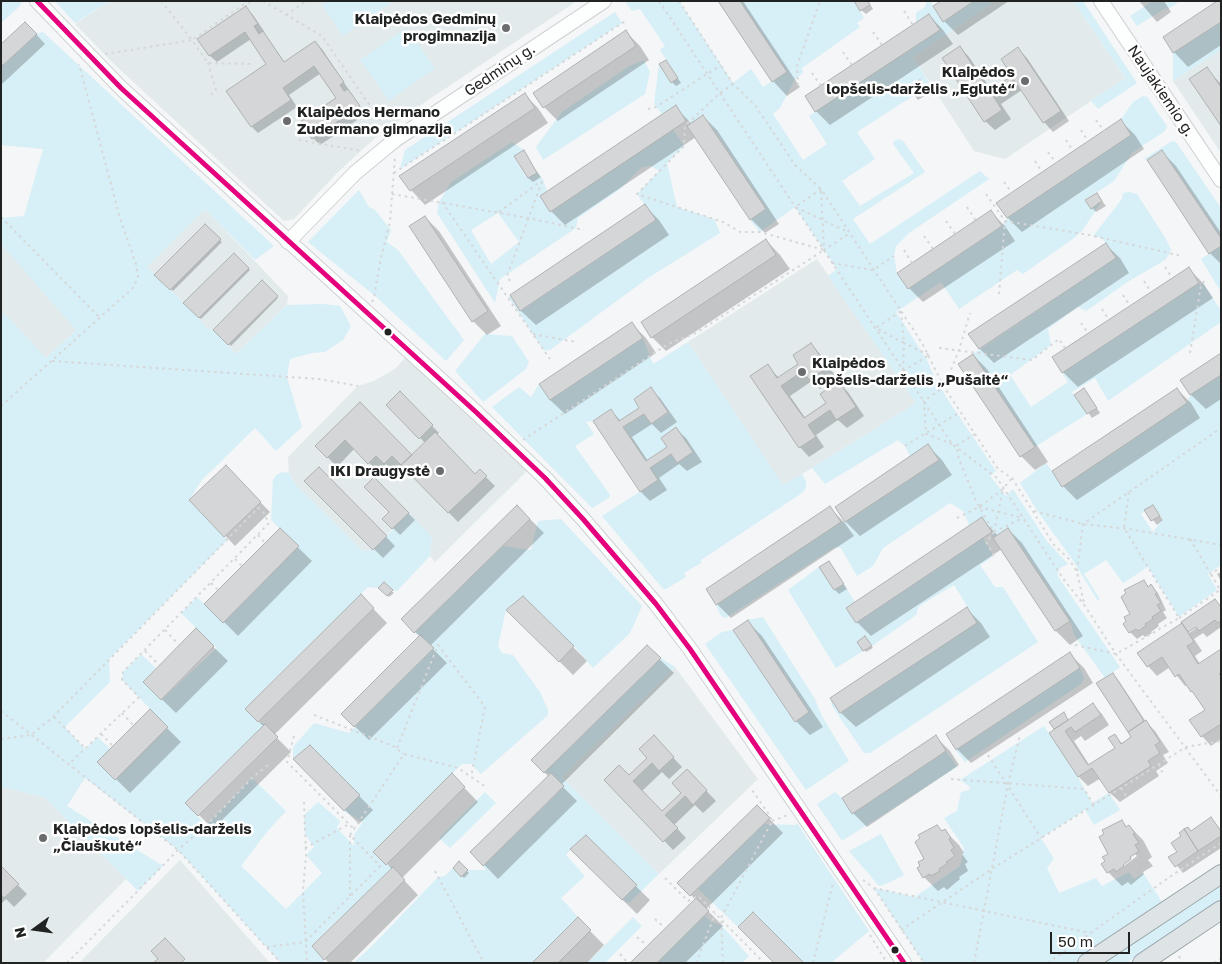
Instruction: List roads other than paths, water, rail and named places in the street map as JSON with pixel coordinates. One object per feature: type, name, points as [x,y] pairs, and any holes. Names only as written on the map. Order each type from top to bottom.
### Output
[{"type":"main road","points":[[1088,963],[1221,874]]},
{"type":"main road","points":[[1142,963],[1221,910]]},
{"type":"street","points":[[37,1],[85,60],[122,88],[366,312],[545,478],[583,519],[662,611],[775,772],[904,963]]},
{"type":"street","name":"Gedminų g.","points":[[288,242],[388,136],[604,1]]},
{"type":"street","name":"Naujakiemio g.","points":[[1100,1],[1221,180]]},
{"type":"place","name":"Klaipėdos Gedminų progimnazija","points":[[506,28]]},
{"type":"place","name":"Klaipėdos lopšelis-darželis „Eglutė“","points":[[1025,81]]},
{"type":"place","name":"Klaipėdos Hermano Zudermano gimnazija","points":[[287,121]]},
{"type":"place","name":"Klaipėdos lopšelis-darželis „Pušaitė“","points":[[802,372]]},
{"type":"place","name":"IKI Draugystė","points":[[440,471]]},
{"type":"place","name":"Klaipėdos lopšelis-darželis „Čiauškutė“","points":[[43,838]]}]
